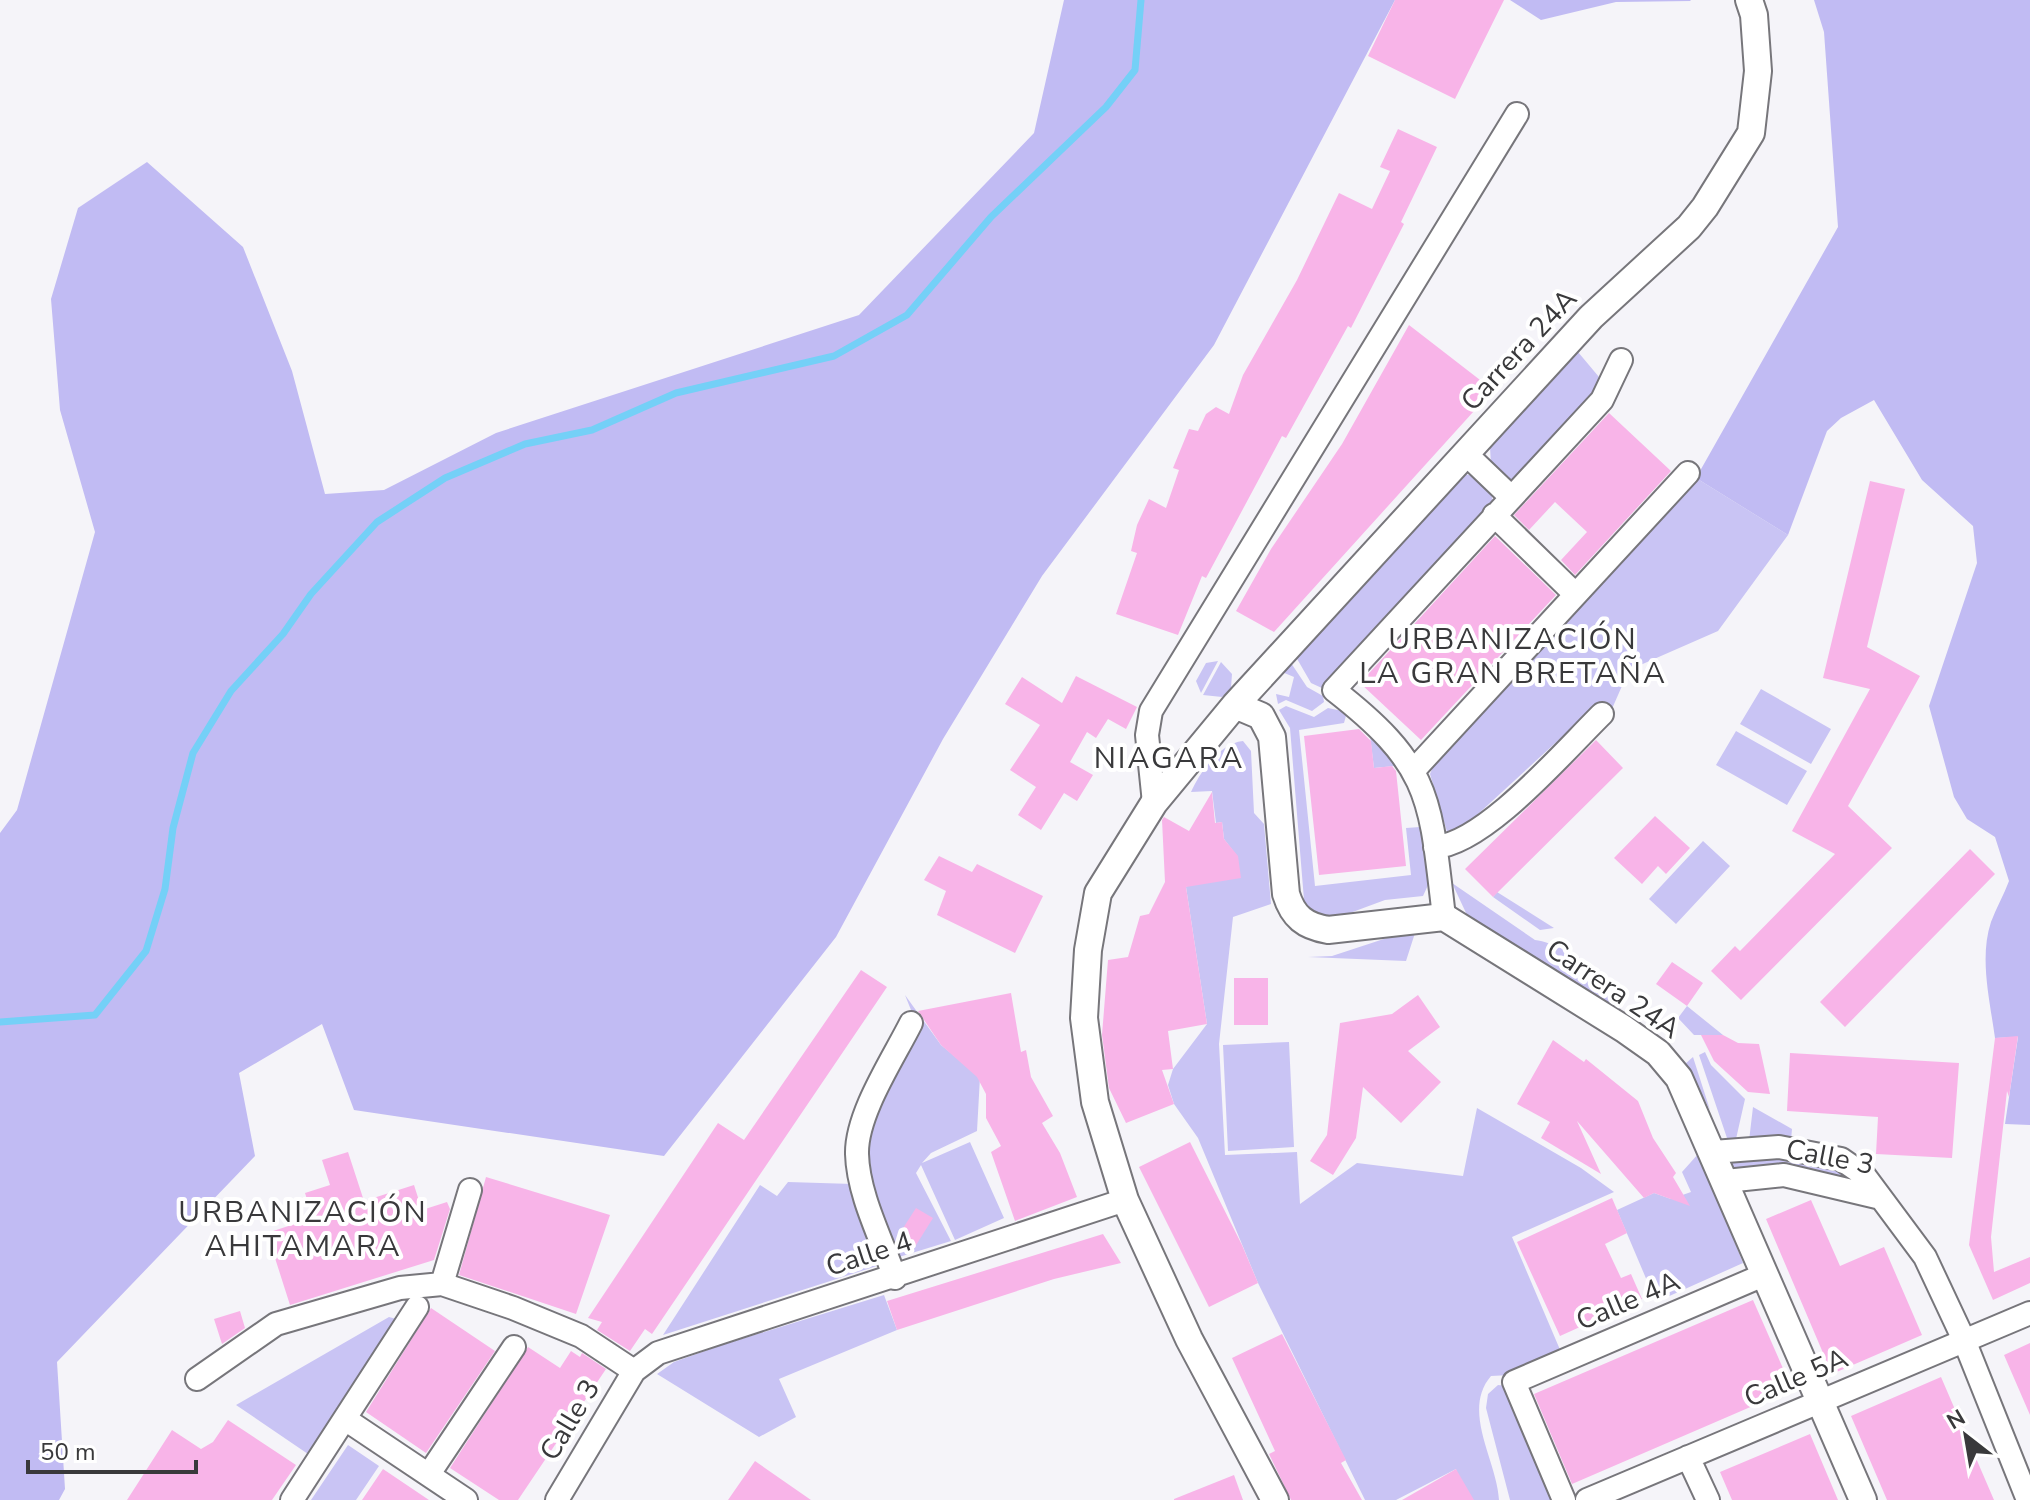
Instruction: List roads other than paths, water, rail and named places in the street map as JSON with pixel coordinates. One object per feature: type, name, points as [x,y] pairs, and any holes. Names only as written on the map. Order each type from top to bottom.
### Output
[{"type":"street","name":"Carrera 24A","points":[[1275,1500],[1189,1339],[1125,1200],[1095,1102],[1084,1018],[1088,950],[1098,893],[1154,803],[1235,705],[1591,317],[1689,227],[1751,133],[1758,71],[1754,15],[1749,0]]},
{"type":"street","points":[[1154,803],[1147,735],[1151,711],[1517,114]]},
{"type":"street","points":[[1235,705],[1261,716],[1272,737],[1286,894],[1291,910],[1309,926],[1328,930],[1444,917],[1427,798],[1414,770],[1377,724],[1334,690],[1602,400],[1621,360]]},
{"type":"street","points":[[1466,454],[1511,497]]},
{"type":"street","points":[[1414,770],[1574,593],[1688,473]]},
{"type":"street","points":[[1494,515],[1574,593]]},
{"type":"street","points":[[1435,847],[1450,846],[1486,826],[1602,714]]},
{"type":"street","name":"Carrera 24A","points":[[1444,917],[1658,1053],[1692,1100],[1863,1500]]},
{"type":"street","points":[[895,1278],[862,1183],[857,1154],[861,1125],[911,1023]]},
{"type":"street","name":"Calle 3","points":[[1713,1152],[1779,1147],[1841,1159],[1864,1175],[1881,1198]]},
{"type":"street","name":"Calle 3","points":[[1726,1181],[1784,1175],[1881,1198]]},
{"type":"street","points":[[442,1284],[470,1190]]},
{"type":"street","points":[[1881,1198],[1925,1257],[1964,1340],[2028,1500]]},
{"type":"street","name":"Calle 4","points":[[634,1371],[658,1353],[895,1278],[1125,1200]]},
{"type":"street","name":"Calle 4A","points":[[1564,1500],[1514,1382],[1766,1274]]},
{"type":"street","points":[[197,1379],[276,1324],[400,1288],[442,1284],[581,1336],[634,1371]]},
{"type":"street","points":[[292,1500],[417,1307]]},
{"type":"street","name":"Calle 5A","points":[[1587,1500],[2030,1313]]},
{"type":"street","points":[[429,1474],[514,1347]]},
{"type":"street","name":"Calle 3","points":[[557,1500],[634,1371]]},
{"type":"street","points":[[345,1419],[429,1474],[456,1497]]},
{"type":"street","points":[[1688,1457],[1708,1500]]},
{"type":"waterway","points":[[0,1022],[95,1015],[146,951],[165,889],[173,828],[193,753],[231,691],[283,634],[311,594],[377,522],[445,478],[525,444],[592,430],[676,393],[834,356],[907,315],[991,217],[1106,107],[1135,70],[1141,0]]},
{"type":"district","name":"URBANIZACIÓN LA GRAN BRETAÑA","points":[[1513,656]]},
{"type":"district","name":"NIAGARA","points":[[1169,758]]},
{"type":"district","name":"URBANIZACIÓN AHITAMARA","points":[[303,1229]]}]
